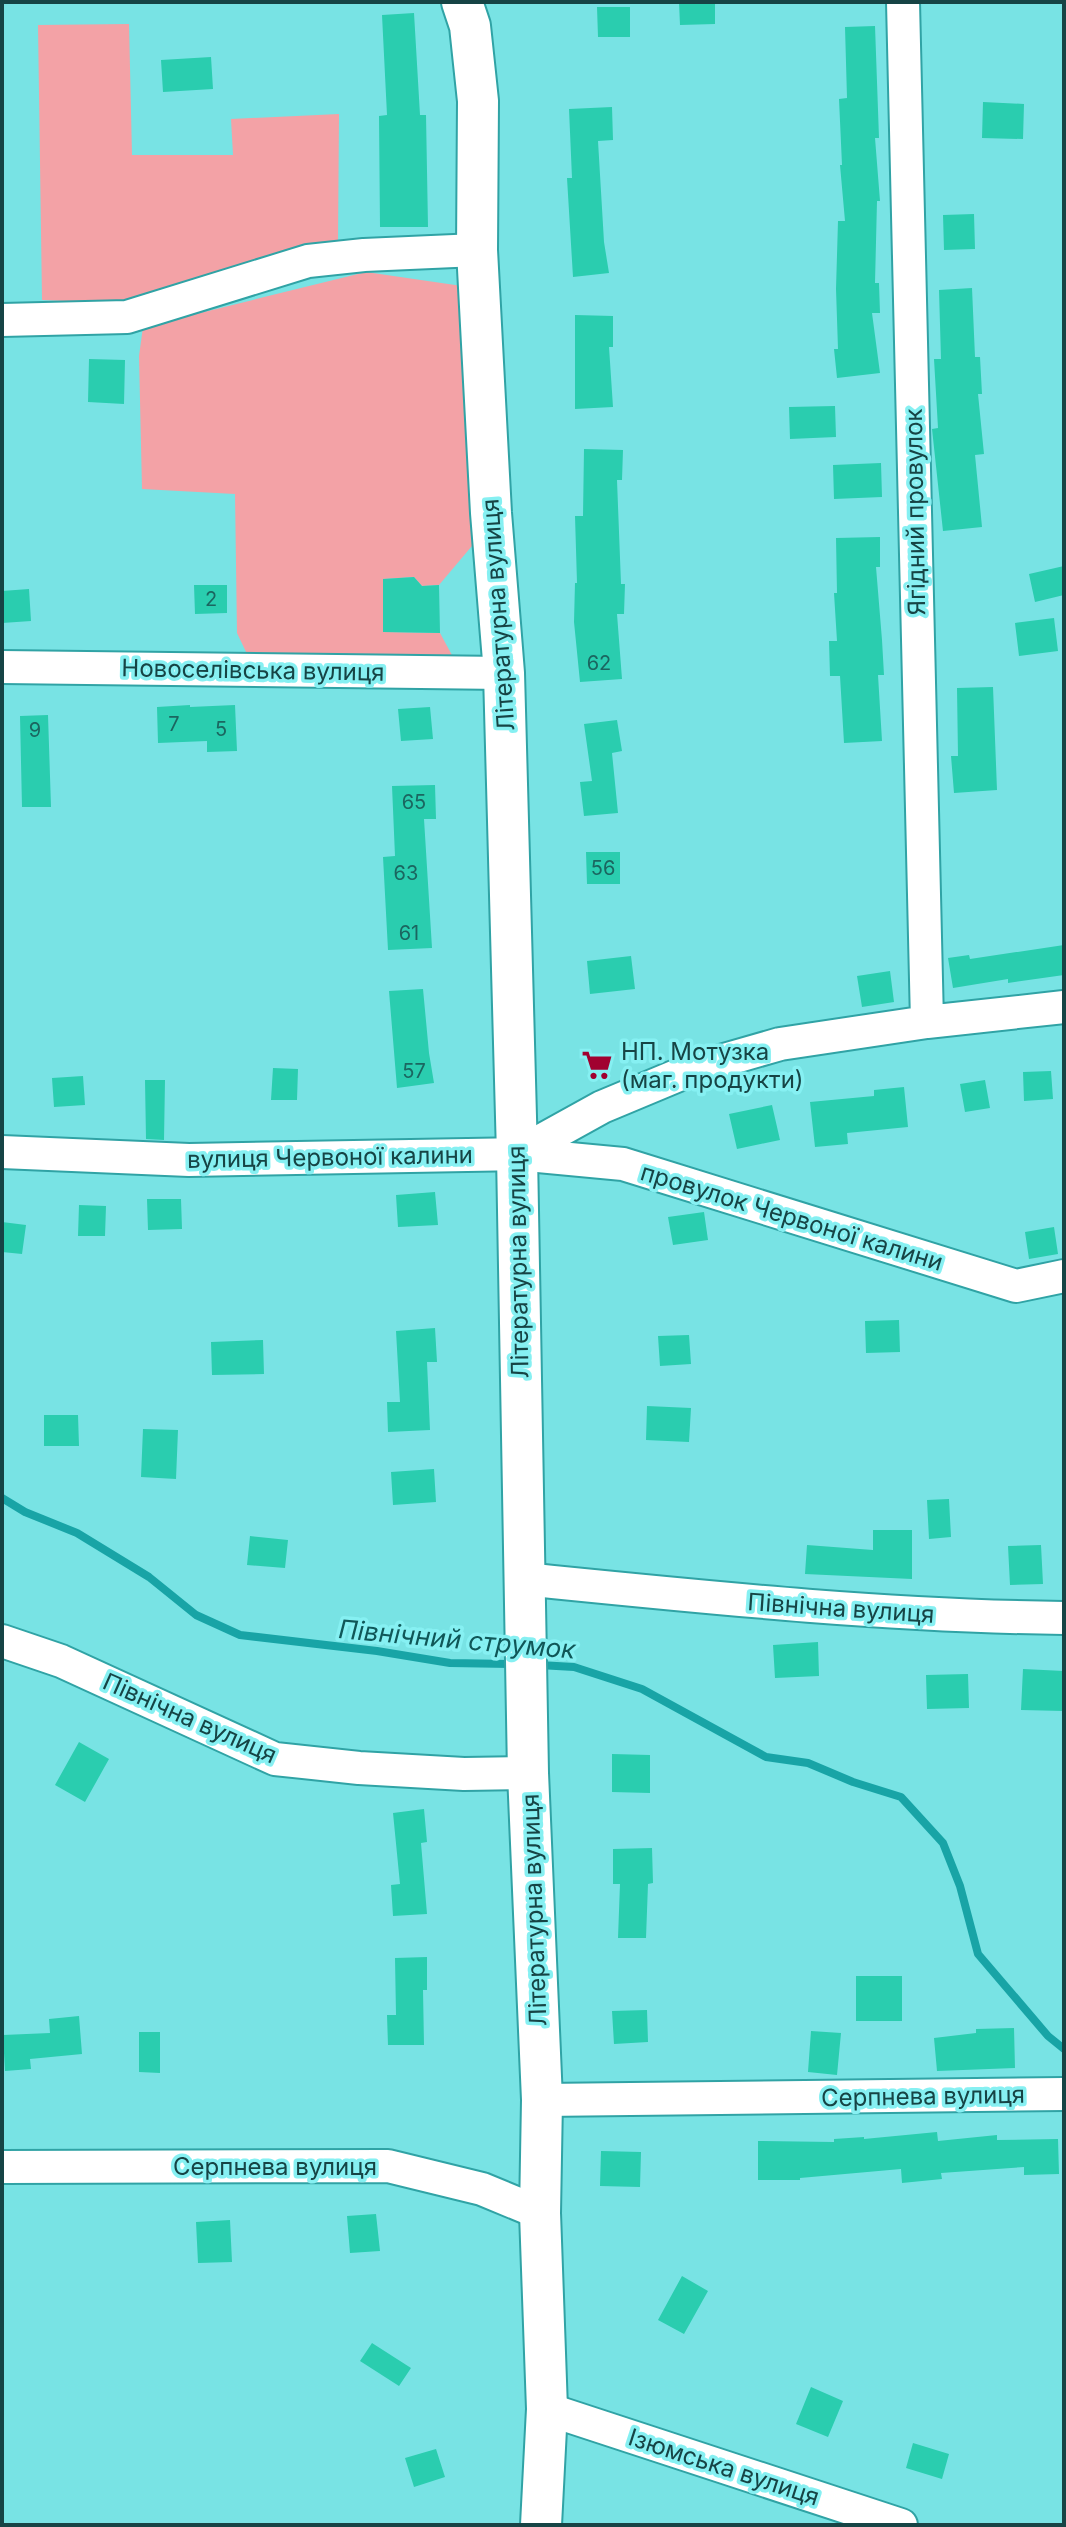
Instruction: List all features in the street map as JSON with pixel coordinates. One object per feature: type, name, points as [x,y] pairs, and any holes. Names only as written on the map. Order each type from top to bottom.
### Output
[{"type":"street","name":"Літературна вулиця","points":[[462,2],[470,26],[478,101],[477,250],[491,513],[504,673],[517,1154],[528,1773],[542,2100],[540,2213],[547,2409],[541,2525]]},
{"type":"street","name":"Ягідний провулок","points":[[903,2],[927,1022]]},
{"type":"street","points":[[2,320],[127,317],[308,261],[477,250]]},
{"type":"street","name":"Новоселівська вулиця","points":[[2,667],[504,673]]},
{"type":"street","name":"вулиця Червоної калини","points":[[2,1152],[189,1160],[517,1154],[602,1107],[693,1069],[780,1044],[927,1022],[1064,1007]]},
{"type":"street","name":"провулок Червоної калини","points":[[517,1154],[623,1164],[1016,1286],[1064,1276]]},
{"type":"street","name":"Північна вулиця","points":[[523,1579],[761,1603],[962,1617],[1064,1618]]},
{"type":"street","name":"Північна вулиця","points":[[2,1641],[61,1661],[275,1759],[464,1774],[528,1773]]},
{"type":"street","name":"Серпнева вулиця","points":[[542,2100],[1064,2094]]},
{"type":"street","name":"Серпнева вулиця","points":[[2,2167],[388,2166],[482,2189],[540,2213]]},
{"type":"street","name":"Ізюмська вулиця","points":[[547,2409],[901,2525]]},
{"type":"shaded area","points":[[129,24],[132,155],[233,155],[231,119],[339,114],[338,242],[131,304],[42,300],[38,25]]},
{"type":"shaded area","points":[[366,272],[462,286],[477,540],[439,585],[422,586],[414,577],[383,579],[383,632],[440,633],[453,657],[247,654],[237,633],[235,494],[142,489],[139,356],[143,327]]},
{"type":"building","points":[[679,2],[715,2],[715,24],[680,25]]},
{"type":"building","points":[[597,7],[630,7],[630,37],[598,37]]},
{"type":"building","points":[[414,13],[420,115],[426,115],[428,227],[380,227],[379,116],[387,115],[382,15]]},
{"type":"building","points":[[875,26],[879,138],[875,138],[880,201],[877,201],[875,283],[879,283],[880,313],[872,313],[880,373],[837,378],[834,349],[838,349],[838,221],[845,221],[839,99],[847,98],[845,27]]},
{"type":"building","points":[[211,57],[213,89],[163,92],[161,60]]},
{"type":"building","points":[[983,102],[1024,104],[1023,139],[982,138]]},
{"type":"building","points":[[612,107],[613,140],[598,141],[604,242],[609,273],[573,277],[567,178],[572,178],[569,109]]},
{"type":"building","points":[[974,214],[975,249],[944,250],[943,215]]},
{"type":"building","points":[[972,288],[975,357],[980,357],[982,394],[978,394],[984,454],[975,455],[982,527],[943,531],[932,429],[938,428],[934,359],[941,359],[939,290]]},
{"type":"building","points":[[575,315],[613,316],[613,347],[609,347],[613,407],[575,409]]},
{"type":"building","points":[[89,359],[125,360],[124,404],[88,402]]},
{"type":"building","points":[[835,406],[836,437],[790,439],[789,407]]},
{"type":"building","points":[[584,449],[623,450],[622,480],[617,480],[621,584],[625,584],[624,614],[617,614],[622,679],[580,682],[574,622],[577,583],[575,516],[583,516]]},
{"type":"building","points":[[881,463],[882,497],[834,499],[833,465]]},
{"type":"building","points":[[880,537],[880,567],[876,567],[884,675],[878,675],[882,741],[844,743],[840,676],[830,676],[829,641],[837,641],[834,593],[837,593],[836,538]]},
{"type":"building","points":[[1064,566],[1064,595],[1035,602],[1029,574]]},
{"type":"building","points":[[414,577],[422,586],[439,585],[440,633],[383,632],[383,579]]},
{"type":"building","points":[[194,585],[227,585],[227,613],[195,614]]},
{"type":"building","points":[[29,589],[31,621],[2,623],[2,591]]},
{"type":"building","points":[[1054,618],[1058,651],[1019,656],[1015,623]]},
{"type":"building","points":[[993,687],[997,790],[954,793],[951,756],[958,756],[957,688]]},
{"type":"building","points":[[235,705],[237,751],[207,752],[207,741],[158,743],[157,707]]},
{"type":"building","points":[[430,707],[433,739],[401,741],[398,709]]},
{"type":"building","points":[[48,715],[51,807],[22,807],[20,716]]},
{"type":"building","points":[[617,720],[622,751],[612,753],[618,813],[584,816],[580,782],[592,781],[584,724]]},
{"type":"building","points":[[435,785],[436,819],[424,819],[432,948],[388,950],[383,857],[395,856],[392,786]]},
{"type":"building","points":[[586,852],[620,852],[620,884],[587,884]]},
{"type":"building","points":[[1064,945],[1064,975],[1008,983],[1008,979],[953,988],[948,958],[969,955],[970,959]]},
{"type":"building","points":[[631,956],[635,989],[590,994],[587,961]]},
{"type":"building","points":[[890,971],[894,1002],[862,1007],[857,976]]},
{"type":"building","points":[[423,989],[434,1083],[397,1088],[389,991]]},
{"type":"building","points":[[273,1068],[298,1069],[297,1100],[271,1100]]},
{"type":"building","points":[[1051,1071],[1053,1099],[1024,1101],[1023,1072]]},
{"type":"building","points":[[83,1076],[85,1105],[54,1107],[52,1078]]},
{"type":"building","points":[[145,1080],[165,1080],[164,1140],[146,1139]]},
{"type":"building","points":[[985,1080],[990,1108],[965,1112],[960,1084]]},
{"type":"building","points":[[904,1087],[908,1127],[847,1133],[848,1144],[815,1147],[810,1102],[874,1096],[874,1090]]},
{"type":"building","points":[[772,1105],[780,1140],[737,1149],[729,1114]]},
{"type":"building","points":[[435,1192],[438,1225],[398,1227],[396,1195]]},
{"type":"building","points":[[147,1199],[181,1199],[182,1229],[148,1230]]},
{"type":"building","points":[[79,1205],[106,1206],[105,1236],[78,1236]]},
{"type":"building","points":[[704,1212],[708,1240],[673,1245],[668,1217]]},
{"type":"building","points":[[2,1222],[26,1225],[22,1254],[2,1252]]},
{"type":"building","points":[[1054,1227],[1058,1254],[1029,1259],[1025,1232]]},
{"type":"building","points":[[899,1320],[900,1352],[866,1353],[865,1321]]},
{"type":"building","points":[[435,1328],[437,1362],[427,1362],[430,1430],[388,1432],[387,1402],[400,1402],[396,1331]]},
{"type":"building","points":[[689,1335],[691,1364],[660,1366],[658,1336]]},
{"type":"building","points":[[263,1340],[264,1374],[212,1375],[211,1342]]},
{"type":"building","points":[[647,1406],[691,1408],[689,1442],[646,1440]]},
{"type":"building","points":[[44,1415],[78,1415],[79,1446],[44,1446]]},
{"type":"building","points":[[143,1429],[178,1430],[176,1479],[141,1477]]},
{"type":"building","points":[[434,1469],[436,1502],[393,1505],[391,1472]]},
{"type":"building","points":[[949,1499],[951,1537],[929,1539],[927,1500]]},
{"type":"building","points":[[873,1530],[912,1530],[912,1579],[805,1574],[807,1545],[873,1550]]},
{"type":"building","points":[[250,1536],[288,1540],[285,1568],[247,1565]]},
{"type":"building","points":[[1041,1545],[1043,1584],[1010,1585],[1008,1546]]},
{"type":"building","points":[[818,1642],[819,1676],[775,1678],[773,1645]]},
{"type":"building","points":[[1023,1669],[1064,1671],[1064,1711],[1021,1710]]},
{"type":"building","points":[[968,1674],[969,1708],[927,1709],[926,1675]]},
{"type":"building","points":[[79,1742],[109,1759],[85,1802],[55,1785]]},
{"type":"building","points":[[612,1754],[650,1755],[650,1793],[612,1792]]},
{"type":"building","points":[[424,1809],[427,1842],[421,1843],[427,1914],[393,1916],[391,1885],[400,1884],[393,1813]]},
{"type":"building","points":[[652,1848],[653,1883],[648,1884],[646,1938],[618,1938],[620,1884],[613,1884],[613,1849]]},
{"type":"building","points":[[427,1957],[427,1990],[423,1990],[424,2045],[388,2045],[387,2015],[396,2015],[395,1958]]},
{"type":"building","points":[[856,1976],[902,1976],[902,2021],[856,2021]]},
{"type":"building","points":[[647,2010],[648,2042],[614,2044],[612,2011]]},
{"type":"building","points":[[79,2016],[82,2054],[30,2059],[31,2069],[5,2071],[3,2035],[50,2033],[49,2019]]},
{"type":"building","points":[[1014,2028],[1015,2068],[937,2071],[934,2038],[976,2033],[976,2029]]},
{"type":"building","points":[[811,2031],[841,2033],[837,2075],[808,2072]]},
{"type":"building","points":[[139,2032],[160,2032],[160,2073],[139,2072]]},
{"type":"building","points":[[937,2132],[938,2141],[997,2135],[997,2140],[1058,2139],[1059,2174],[1024,2175],[1024,2167],[941,2173],[942,2179],[902,2183],[901,2169],[800,2180],[758,2180],[758,2141],[834,2142],[834,2139]]},
{"type":"building","points":[[601,2151],[641,2152],[640,2187],[600,2186]]},
{"type":"building","points":[[376,2214],[380,2251],[350,2253],[347,2216]]},
{"type":"building","points":[[230,2220],[232,2262],[198,2263],[196,2222]]},
{"type":"building","points":[[682,2276],[708,2291],[684,2334],[658,2320]]},
{"type":"building","points":[[372,2343],[411,2368],[399,2386],[360,2361]]},
{"type":"building","points":[[811,2387],[843,2401],[828,2437],[796,2424]]},
{"type":"building","points":[[913,2443],[949,2454],[942,2479],[906,2468]]},
{"type":"building","points":[[436,2449],[445,2477],[414,2487],[405,2458]]},
{"type":"waterway","name":"Північний струмок","points":[[2,1498],[25,1512],[77,1533],[149,1577],[196,1615],[240,1635],[450,1663],[517,1664]]},
{"type":"waterway","name":"Північний струмок","points":[[539,1665],[574,1667],[642,1689],[766,1757],[808,1763],[901,1797],[943,1843],[960,1886],[978,1954],[1048,2036],[1064,2049]]},
{"type":"place","name":"НП. Мотузка (маг. продукти)","points":[[597,1065]]}]
